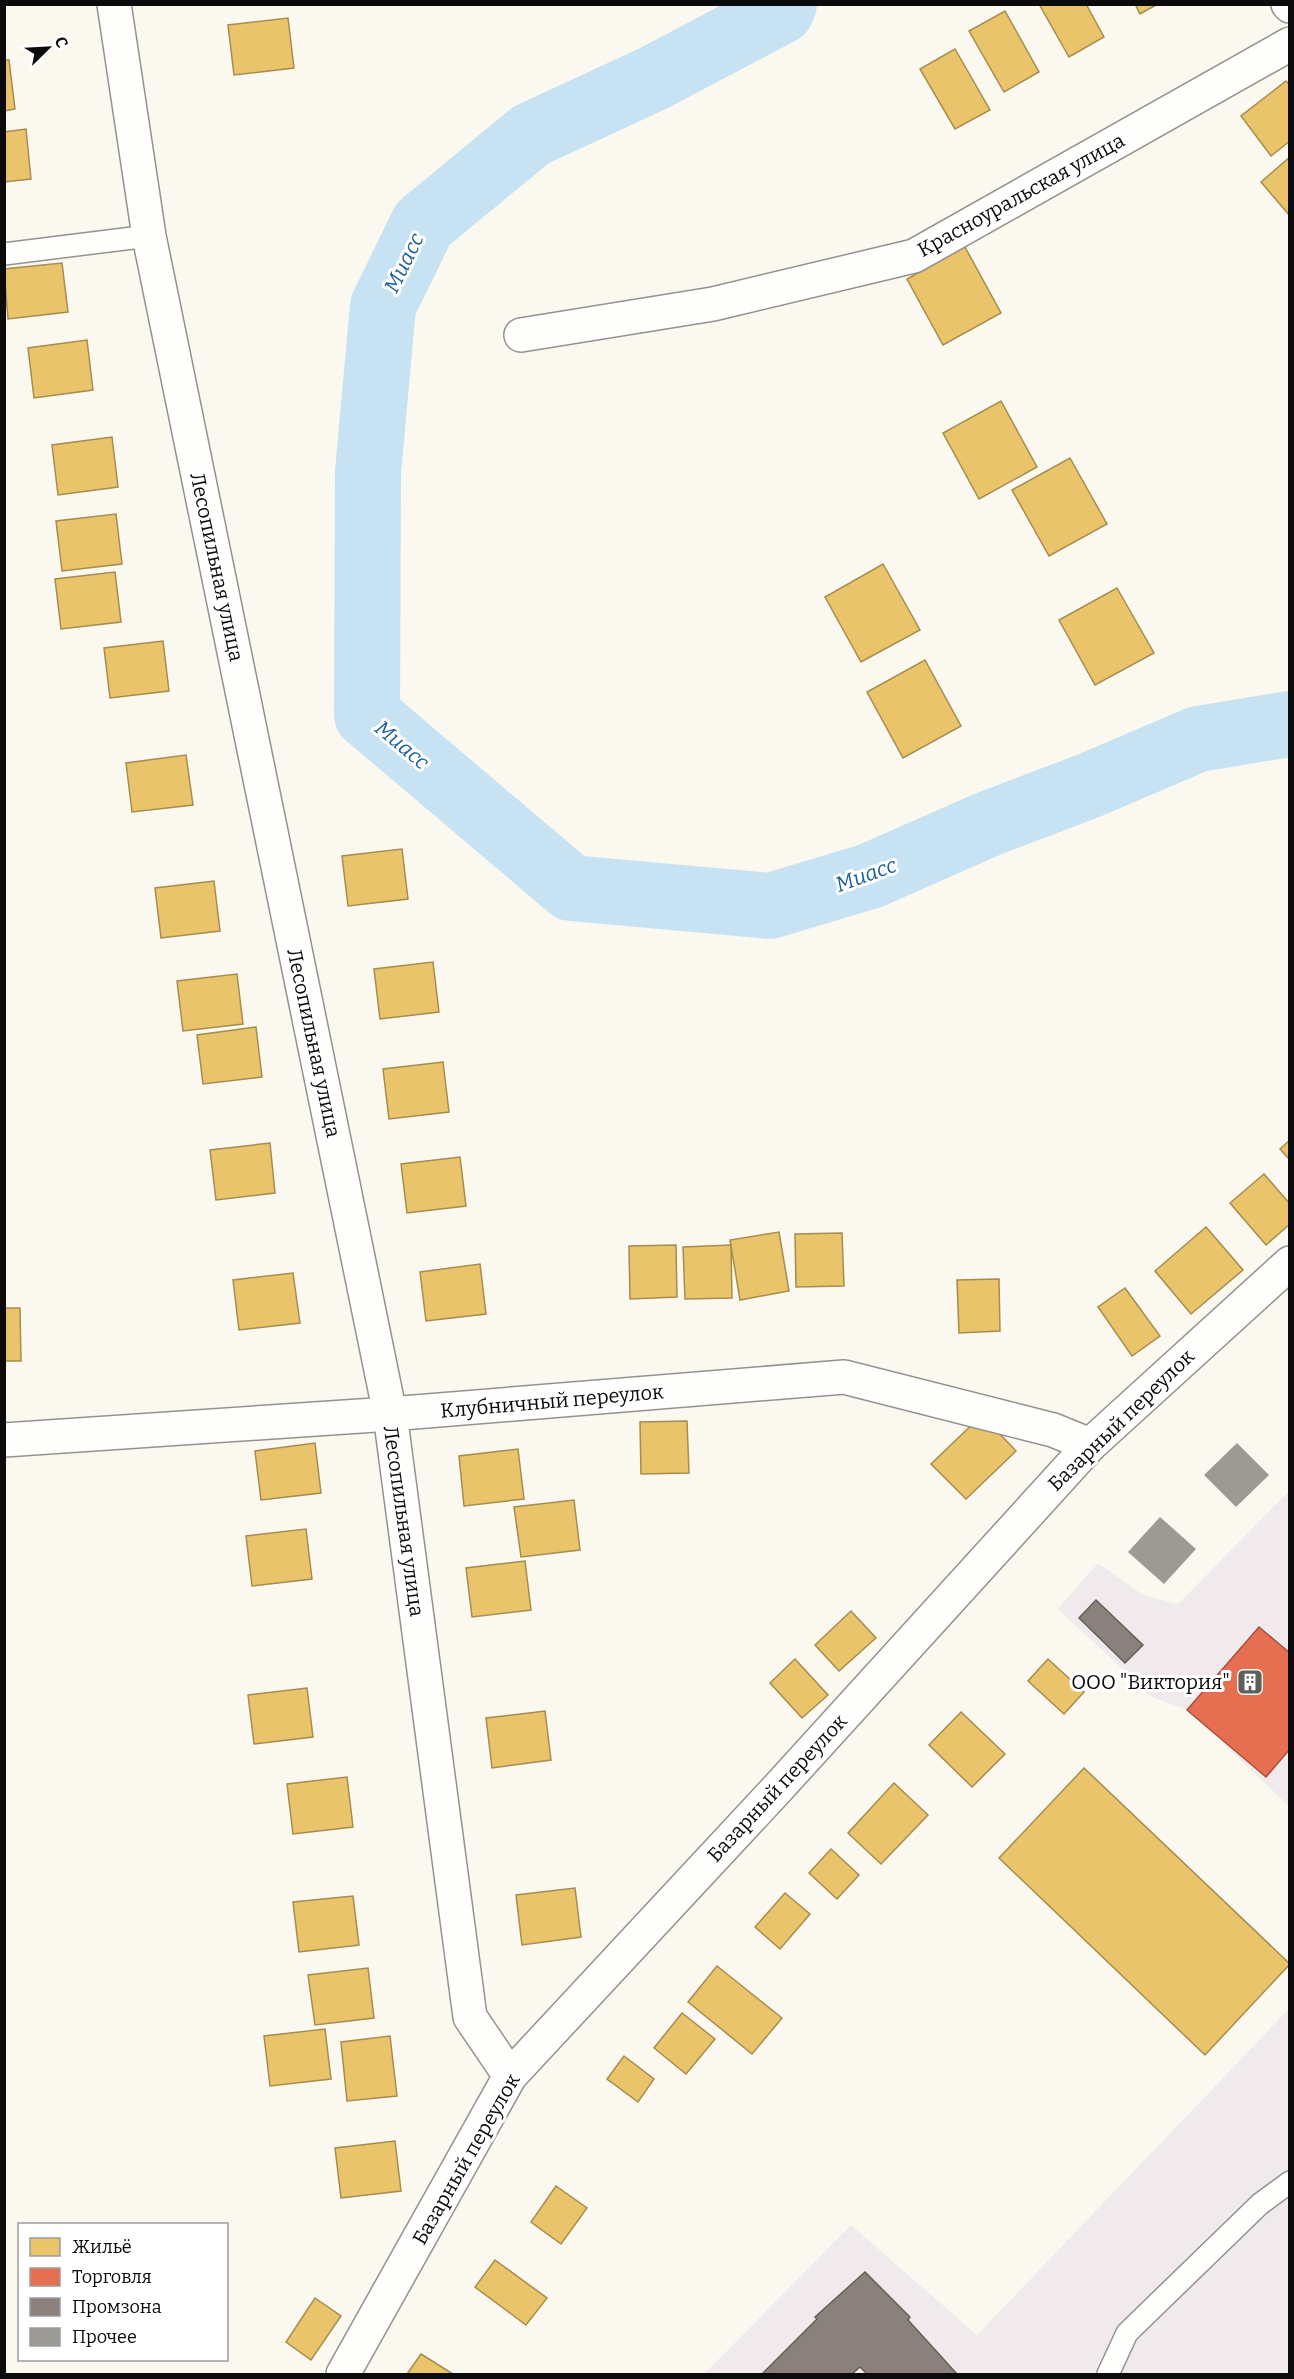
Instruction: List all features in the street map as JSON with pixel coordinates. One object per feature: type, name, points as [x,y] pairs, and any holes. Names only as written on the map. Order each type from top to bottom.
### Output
[{"type":"street","name":"Лесопильная улица","points":[[114,4],[149,236],[390,1414],[470,2017],[510,2076]]},
{"type":"street","name":"Красноуральская улица","points":[[521,335],[713,304],[915,256],[1290,44]]},
{"type":"street","name":"Базарный переулок","points":[[343,2374],[510,2076],[778,1788],[1090,1445],[1290,1263]]},
{"type":"street","name":"Клубничный переулок","points":[[4,1440],[390,1414],[844,1377],[1053,1430],[1090,1445]]},
{"type":"lane","points":[[4,254],[149,236]]},
{"type":"lane","points":[[1108,2374],[1127,2333],[1260,2204],[1290,2182]]},
{"type":"shaded area","points":[[1289,1491],[1289,1806],[1187,1710],[1152,1697],[1058,1609],[1098,1563],[1143,1595],[1178,1604]]},
{"type":"shaded area","points":[[1289,2009],[1289,2374],[704,2374],[851,2225],[977,2335]]},
{"type":"building: Жильё","points":[[1039,4],[1086,4],[1104,37],[1069,57]]},
{"type":"building: Жильё","points":[[1135,4],[1158,4],[1140,14]]},
{"type":"building: Жильё","points":[[1005,11],[1039,72],[1004,92],[969,31]]},
{"type":"building: Жильё","points":[[288,18],[294,68],[234,75],[228,25]]},
{"type":"building: Жильё","points":[[955,49],[990,110],[955,129],[920,69]]},
{"type":"building: Жильё","points":[[4,60],[9,60],[15,109],[4,111]]},
{"type":"building: Жильё","points":[[1286,81],[1290,85],[1290,141],[1271,156],[1241,116]]},
{"type":"building: Жильё","points":[[26,129],[31,179],[4,182],[4,132]]},
{"type":"building: Жильё","points":[[1290,157],[1290,216],[1261,182]]},
{"type":"building: Жильё","points":[[965,247],[1001,313],[943,345],[907,279]]},
{"type":"building: Жильё","points":[[62,263],[68,312],[8,319],[4,269]]},
{"type":"building: Жильё","points":[[87,340],[93,390],[34,398],[28,348]]},
{"type":"building: Жильё","points":[[1001,401],[1037,467],[979,499],[943,433]]},
{"type":"building: Жильё","points":[[112,437],[118,487],[58,495],[52,445]]},
{"type":"building: Жильё","points":[[1070,458],[1107,524],[1049,556],[1012,490]]},
{"type":"building: Жильё","points":[[116,514],[122,564],[62,571],[56,521]]},
{"type":"building: Жильё","points":[[883,564],[920,630],[861,662],[825,597]]},
{"type":"building: Жильё","points":[[115,572],[121,622],[61,629],[55,579]]},
{"type":"building: Жильё","points":[[1117,588],[1154,653],[1095,685],[1059,620]]},
{"type":"building: Жильё","points":[[163,641],[169,691],[110,698],[104,648]]},
{"type":"building: Жильё","points":[[925,660],[961,726],[903,758],[867,692]]},
{"type":"building: Жильё","points":[[186,755],[193,805],[132,812],[126,763]]},
{"type":"building: Жильё","points":[[402,849],[408,899],[348,906],[342,856]]},
{"type":"building: Жильё","points":[[214,881],[220,931],[161,938],[155,888]]},
{"type":"building: Жильё","points":[[433,962],[439,1012],[380,1019],[374,969]]},
{"type":"building: Жильё","points":[[237,974],[243,1024],[183,1031],[177,981]]},
{"type":"building: Жильё","points":[[256,1027],[262,1077],[203,1084],[197,1035]]},
{"type":"building: Жильё","points":[[443,1062],[449,1112],[389,1119],[383,1069]]},
{"type":"building: Жильё","points":[[1290,1140],[1290,1160],[1280,1149]]},
{"type":"building: Жильё","points":[[270,1143],[275,1193],[216,1200],[210,1150]]},
{"type":"building: Жильё","points":[[460,1157],[466,1206],[407,1213],[401,1164]]},
{"type":"building: Жильё","points":[[1264,1174],[1290,1204],[1290,1224],[1266,1245],[1230,1203]]},
{"type":"building: Жильё","points":[[1206,1227],[1243,1270],[1191,1314],[1155,1271]]},
{"type":"building: Жильё","points":[[779,1232],[789,1291],[740,1300],[730,1240]]},
{"type":"building: Жильё","points":[[842,1233],[844,1286],[796,1287],[795,1234]]},
{"type":"building: Жильё","points":[[676,1245],[677,1297],[630,1299],[629,1246]]},
{"type":"building: Жильё","points":[[731,1245],[732,1298],[685,1299],[683,1247]]},
{"type":"building: Жильё","points":[[480,1264],[486,1314],[426,1321],[420,1272]]},
{"type":"building: Жильё","points":[[293,1273],[300,1323],[239,1330],[233,1280]]},
{"type":"building: Жильё","points":[[999,1279],[1000,1331],[959,1333],[957,1280]]},
{"type":"building: Жильё","points":[[1125,1288],[1160,1336],[1132,1356],[1098,1307]]},
{"type":"building: Жильё","points":[[4,1308],[20,1308],[21,1361],[4,1361]]},
{"type":"building: Жильё","points":[[982,1415],[1016,1451],[966,1499],[931,1464]]},
{"type":"building: Жильё","points":[[687,1421],[689,1473],[641,1474],[640,1422]]},
{"type":"building: Жильё","points":[[315,1443],[321,1493],[261,1500],[255,1451]]},
{"type":"building: Жильё","points":[[518,1449],[524,1499],[464,1506],[459,1456]]},
{"type":"building: Жильё","points":[[574,1500],[580,1550],[521,1557],[514,1507]]},
{"type":"building: Жильё","points":[[306,1529],[312,1579],[252,1586],[246,1536]]},
{"type":"building: Жильё","points":[[525,1561],[531,1610],[472,1617],[466,1568]]},
{"type":"building: Жильё","points":[[851,1611],[876,1638],[839,1671],[815,1645]]},
{"type":"building: Жильё","points":[[795,1659],[828,1695],[802,1718],[770,1683]]},
{"type":"building: Жильё","points":[[1048,1659],[1084,1692],[1064,1714],[1028,1681]]},
{"type":"building: Жильё","points":[[307,1688],[313,1737],[254,1744],[248,1695]]},
{"type":"building: Жильё","points":[[545,1711],[551,1760],[492,1768],[486,1718]]},
{"type":"building: Жильё","points":[[961,1712],[1005,1754],[972,1787],[929,1745]]},
{"type":"building: Жильё","points":[[1084,1768],[1290,1964],[1205,2055],[999,1858]]},
{"type":"building: Жильё","points":[[347,1777],[353,1827],[293,1834],[287,1784]]},
{"type":"building: Жильё","points":[[894,1783],[928,1815],[881,1864],[848,1833]]},
{"type":"building: Жильё","points":[[831,1849],[859,1875],[837,1899],[809,1873]]},
{"type":"building: Жильё","points":[[575,1888],[581,1937],[522,1945],[516,1895]]},
{"type":"building: Жильё","points":[[785,1893],[810,1914],[780,1949],[755,1927]]},
{"type":"building: Жильё","points":[[353,1896],[359,1945],[299,1952],[293,1902]]},
{"type":"building: Жильё","points":[[717,1966],[782,2018],[752,2054],[688,2002]]},
{"type":"building: Жильё","points":[[368,1968],[374,2018],[315,2025],[308,1975]]},
{"type":"building: Жильё","points":[[682,2013],[715,2039],[686,2074],[654,2048]]},
{"type":"building: Жильё","points":[[325,2029],[331,2079],[270,2086],[264,2036]]},
{"type":"building: Жильё","points":[[390,2036],[397,2096],[347,2101],[341,2042]]},
{"type":"building: Жильё","points":[[624,2056],[654,2079],[638,2102],[607,2079]]},
{"type":"building: Жильё","points":[[395,2141],[401,2191],[341,2198],[335,2148]]},
{"type":"building: Жильё","points":[[556,2186],[587,2208],[561,2244],[531,2222]]},
{"type":"building: Жильё","points":[[495,2260],[547,2298],[526,2325],[475,2287]]},
{"type":"building: Жильё","points":[[315,2298],[341,2316],[311,2360],[286,2342]]},
{"type":"building: Жильё","points":[[421,2354],[453,2374],[407,2374]]},
{"type":"building: Торговля","name":"ООО \"Виктория\"","points":[[1259,1627],[1290,1653],[1290,1749],[1266,1777],[1187,1710]]},
{"type":"building: Промзона","points":[[1096,1600],[1143,1645],[1125,1663],[1079,1618]]},
{"type":"building: Промзона","points":[[865,2272],[910,2317],[908,2320],[957,2374],[867,2374],[860,2367],[852,2374],[762,2374],[817,2319],[815,2317]]},
{"type":"building: Прочее","points":[[1237,1443],[1269,1475],[1236,1507],[1204,1475]]},
{"type":"building: Прочее","points":[[1160,1517],[1196,1549],[1164,1584],[1128,1552]]},
{"type":"waterway","name":"Миасс","points":[[784,4],[781,11],[654,78],[531,135],[423,224],[383,306],[368,472],[367,715],[571,888],[770,906],[870,876],[988,824],[1088,786],[1198,739],[1290,724]]},
{"type":"place","name":"ООО \"Виктория\"","points":[[1250,1682]]}]
